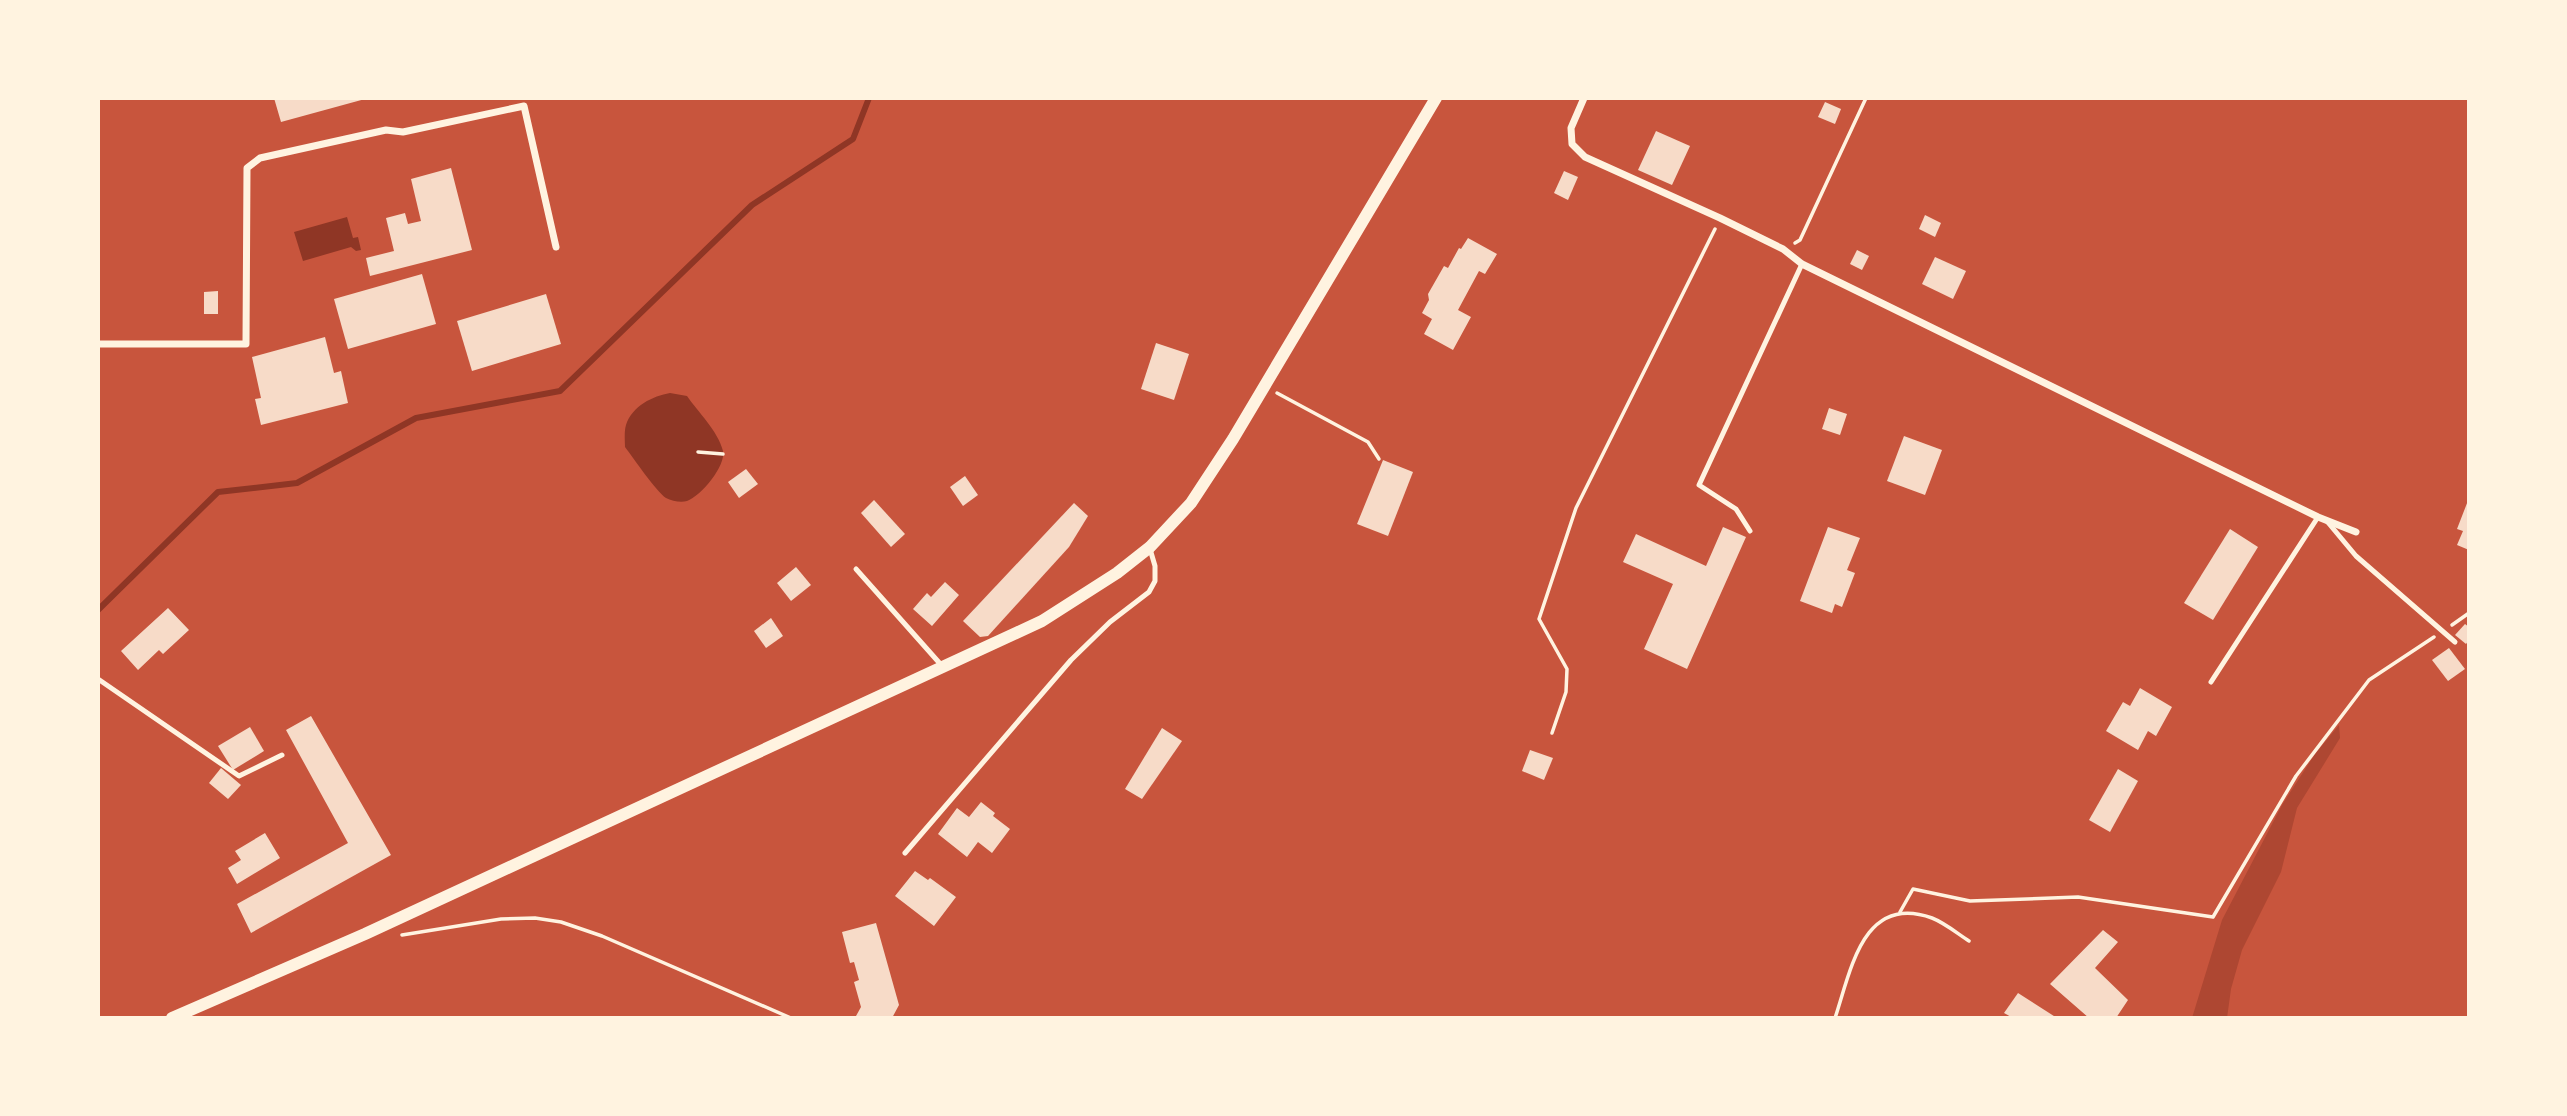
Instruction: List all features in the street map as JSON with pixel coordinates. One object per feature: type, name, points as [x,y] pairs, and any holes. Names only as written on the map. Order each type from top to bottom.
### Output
[{"type":"street","points":[[172,1018],[365,934],[1042,621],[1117,573],[1150,547],[1191,503],[1264,387],[1436,98]]},
{"type":"street","points":[[1584,98],[1571,128],[1572,144],[1585,157],[1720,218],[1783,250],[1802,264],[2322,519],[2356,532]]},
{"type":"street","points":[[98,344],[246,344],[247,168],[260,158],[386,130],[402,132],[524,106],[556,247]]},
{"type":"lane","points":[[1750,531],[1736,509],[1699,485],[1802,264]]},
{"type":"lane","points":[[2211,682],[2322,519],[2356,556],[2455,642]]},
{"type":"lane","points":[[905,853],[1071,660],[1110,622],[1149,592],[1155,581],[1155,566],[1150,547]]},
{"type":"lane","points":[[856,569],[943,667]]},
{"type":"lane","points":[[98,679],[239,776],[282,755]]},
{"type":"path","points":[[1783,250],[1800,240],[1866,98]]},
{"type":"path","points":[[1552,733],[1566,692],[1567,669],[1539,619],[1576,508],[1720,218]]},
{"type":"path","points":[[1264,387],[1368,442],[1379,459]]},
{"type":"path","points":[[698,452],[723,454]]},
{"type":"path","points":[[1835,1018],[1858,950],[1875,924],[1900,912],[1913,889],[1970,901],[2078,897],[2213,917],[2296,776],[2369,680],[2469,612]]},
{"type":"path","points":[[1900,912],[1933,918],[1969,941]]},
{"type":"path","points":[[392,934],[406,935],[501,919],[535,918],[561,922],[602,936],[791,1018]]},
{"type":"shaded area","points":[[347,217],[353,238],[358,237],[361,250],[356,251],[351,247],[303,261],[294,232]]},
{"type":"shaded area","points":[[670,393],[687,396],[712,429],[723,451],[717,472],[699,493],[685,502],[666,498],[625,447],[625,427],[633,412],[650,399]]},
{"type":"shaded area","points":[[2339,725],[2340,738],[2297,808],[2281,872],[2242,950],[2231,989],[2227,1018],[2192,1018],[2222,920],[2282,805],[2315,754]]},
{"type":"building","points":[[274,98],[365,98],[365,99],[281,122]]},
{"type":"building","points":[[1825,102],[1841,109],[1835,124],[1818,117]]},
{"type":"building","points":[[1656,131],[1690,146],[1672,185],[1638,170]]},
{"type":"building","points":[[451,168],[472,250],[370,276],[366,258],[394,251],[386,218],[405,213],[408,224],[421,221],[411,179]]},
{"type":"building","points":[[1564,171],[1578,177],[1568,200],[1554,193]]},
{"type":"building","points":[[1925,215],[1941,223],[1935,237],[1919,229]]},
{"type":"building","points":[[1468,238],[1497,254],[1485,274],[1479,271],[1458,310],[1471,317],[1453,350],[1424,334],[1432,319],[1422,313],[1429,300],[1428,294],[1444,266],[1448,268]]},
{"type":"building","points":[[1857,250],[1869,256],[1862,270],[1850,264]]},
{"type":"building","points":[[1935,257],[1966,271],[1953,299],[1922,284]]},
{"type":"building","points":[[422,274],[436,324],[348,349],[334,299]]},
{"type":"building","points":[[218,291],[218,314],[204,314],[204,292]]},
{"type":"building","points":[[546,294],[561,344],[472,371],[457,321]]},
{"type":"building","points":[[325,337],[334,373],[341,371],[348,403],[261,425],[255,399],[261,398],[252,357]]},
{"type":"building","points":[[1156,343],[1189,354],[1174,400],[1141,389]]},
{"type":"building","points":[[1829,408],[1847,414],[1840,435],[1822,429]]},
{"type":"building","points":[[1904,436],[1942,450],[1925,495],[1887,481]]},
{"type":"building","points":[[1383,460],[1413,472],[1388,536],[1357,524]]},
{"type":"building","points":[[746,469],[758,484],[739,498],[728,482]]},
{"type":"building","points":[[965,476],[978,495],[963,506],[950,487]]},
{"type":"building","points":[[2469,498],[2469,550],[2457,545],[2463,531],[2457,529]]},
{"type":"building","points":[[874,500],[905,534],[891,547],[861,513]]},
{"type":"building","points":[[1074,503],[1088,516],[1069,547],[988,636],[980,637],[963,621]]},
{"type":"building","points":[[1723,527],[1746,537],[1687,669],[1644,649],[1673,584],[1623,562],[1636,534],[1706,566]]},
{"type":"building","points":[[1828,527],[1860,538],[1847,570],[1855,573],[1842,607],[1835,604],[1832,613],[1800,601]]},
{"type":"building","points":[[2230,529],[2258,547],[2213,620],[2184,603]]},
{"type":"building","points":[[796,567],[811,585],[791,601],[777,583]]},
{"type":"building","points":[[945,582],[959,595],[932,626],[913,609],[927,593],[931,597]]},
{"type":"building","points":[[168,608],[189,630],[163,654],[159,650],[138,670],[121,651]]},
{"type":"building","points":[[771,618],[783,636],[766,648],[754,631]]},
{"type":"building","points":[[2465,624],[2469,627],[2469,640],[2466,644],[2455,635]]},
{"type":"building","points":[[2449,648],[2465,669],[2448,681],[2432,660]]},
{"type":"building","points":[[2140,688],[2172,707],[2156,736],[2148,731],[2138,750],[2106,731],[2123,702],[2130,706]]},
{"type":"building","points":[[311,716],[391,855],[251,933],[237,904],[348,843],[286,730]]},
{"type":"building","points":[[250,727],[264,751],[233,770],[218,746]]},
{"type":"building","points":[[1162,728],[1182,741],[1142,799],[1125,789]]},
{"type":"building","points":[[1530,750],[1553,758],[1544,780],[1522,771]]},
{"type":"building","points":[[221,768],[241,785],[228,799],[209,783]]},
{"type":"building","points":[[2118,769],[2138,781],[2110,832],[2089,820]]},
{"type":"building","points":[[981,802],[1010,829],[992,853],[978,842],[967,857],[938,834],[957,808],[969,817]]},
{"type":"building","points":[[265,833],[280,858],[237,884],[228,868],[241,860],[235,851]]},
{"type":"building","points":[[915,871],[928,880],[930,878],[956,897],[934,926],[895,896]]},
{"type":"building","points":[[876,923],[899,1005],[892,1018],[860,1018],[856,1016],[861,1007],[854,982],[859,980],[854,962],[850,963],[842,932]]},
{"type":"building","points":[[2103,930],[2118,942],[2095,968],[2128,1000],[2116,1018],[2089,1018],[2050,984]]},
{"type":"building","points":[[2018,993],[2057,1018],[2013,1018],[2004,1013]]},
{"type":"waterway","points":[[98,610],[218,492],[297,483],[416,418],[560,391],[752,205],[853,139],[869,98]]}]
